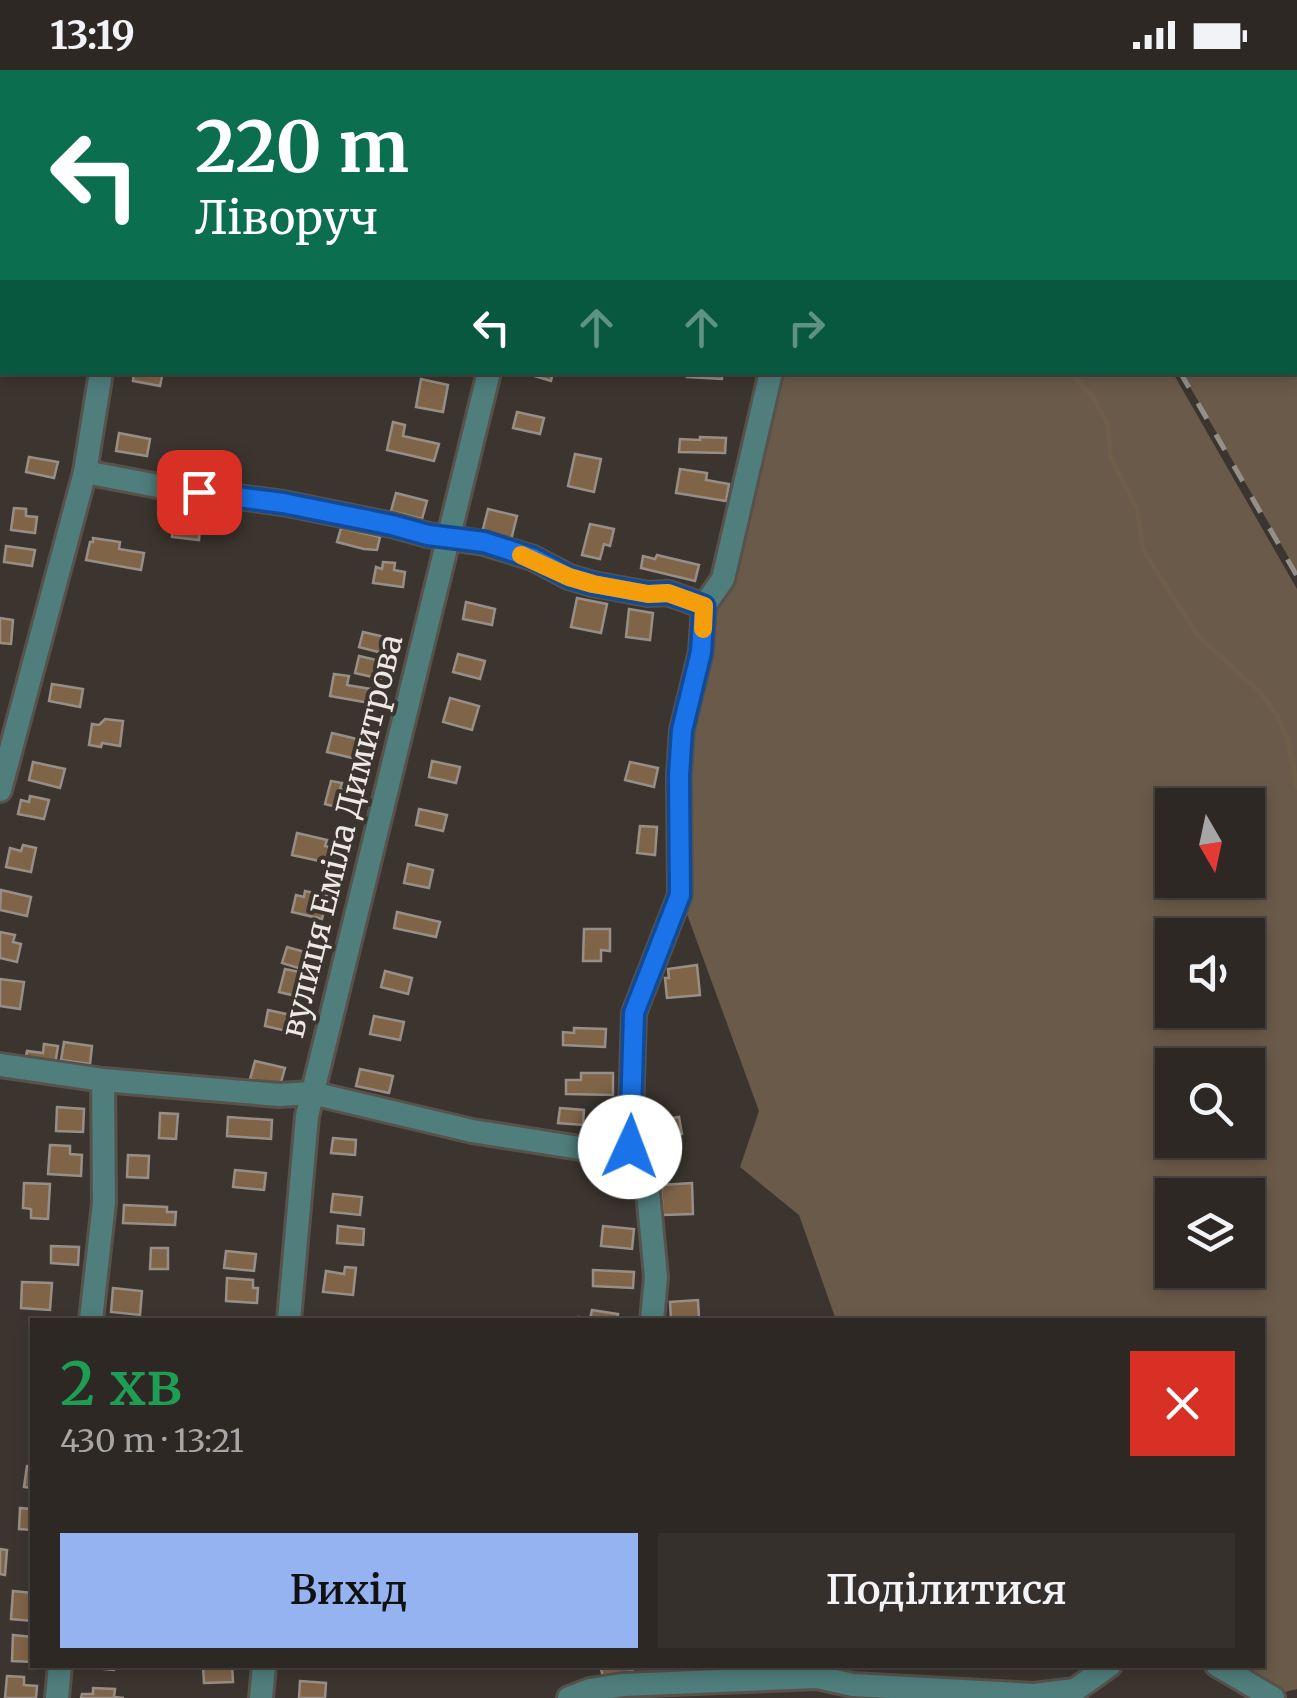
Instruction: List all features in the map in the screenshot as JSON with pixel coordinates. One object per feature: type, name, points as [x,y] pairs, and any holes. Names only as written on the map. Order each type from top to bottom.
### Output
[{"type":"street","points":[[0,790],[85,472],[101,375]]},
{"type":"street","name":"вулиця Еміла Димитрова","points":[[288,1318],[306,1116],[488,375]]},
{"type":"street","points":[[630,1147],[634,1013],[680,895],[682,730],[701,652],[704,606],[723,579],[770,375]]},
{"type":"street","points":[[85,472],[283,503],[484,542],[593,584],[648,594],[668,593],[704,606]]},
{"type":"street","points":[[0,1066],[103,1080],[280,1095],[312,1093],[472,1131],[586,1149],[630,1147],[644,1160],[656,1276],[652,1318]]},
{"type":"street","points":[[91,1318],[104,1203],[103,1080]]},
{"type":"street","points":[[58,1698],[60,1668]]},
{"type":"street","points":[[262,1698],[264,1668]]},
{"type":"street","points":[[570,1698],[606,1686],[817,1677],[853,1685],[1034,1695],[1075,1690],[1106,1668]]},
{"type":"street","points":[[1222,1668],[1273,1698]]},
{"type":"shaded area","points":[[774,375],[1174,375],[1297,589],[1297,1689],[1277,1694],[1236,1668],[1265,1668],[1265,1318],[835,1318],[799,1215],[740,1167],[759,1111],[680,895],[683,773],[709,611]]},
{"type":"shaded area","points":[[1183,375],[1297,375],[1297,572]]},
{"type":"building","points":[[134,375],[162,375],[160,386],[133,381]]},
{"type":"building","points":[[531,375],[552,375],[551,381]]},
{"type":"building","points":[[722,375],[722,379],[687,377]]},
{"type":"building","points":[[421,379],[448,385],[443,412],[416,407]]},
{"type":"building","points":[[517,412],[544,418],[540,434],[513,428]]},
{"type":"building","points":[[393,422],[405,425],[403,436],[439,444],[434,461],[387,450]]},
{"type":"building","points":[[119,433],[150,439],[147,456],[116,451]]},
{"type":"building","points":[[726,438],[725,453],[679,452],[680,439]]},
{"type":"building","points":[[575,454],[601,459],[594,492],[568,486]]},
{"type":"building","points":[[29,457],[58,462],[54,478],[26,472]]},
{"type":"building","points":[[680,469],[707,473],[706,480],[729,484],[726,501],[676,493]]},
{"type":"building","points":[[396,493],[427,501],[422,519],[391,511]]},
{"type":"building","points":[[14,508],[26,509],[26,516],[37,517],[35,533],[11,530]]},
{"type":"building","points":[[488,509],[517,516],[511,540],[482,533]]},
{"type":"building","points":[[174,512],[201,515],[199,540],[172,537]]},
{"type":"building","points":[[590,524],[614,529],[610,546],[604,544],[600,559],[582,555]]},
{"type":"building","points":[[341,528],[380,537],[377,550],[337,542]]},
{"type":"building","points":[[93,538],[120,542],[119,549],[144,553],[141,570],[86,560]]},
{"type":"building","points":[[6,546],[35,550],[32,566],[4,562]]},
{"type":"building","points":[[657,555],[699,565],[695,581],[641,568],[643,556],[655,559]]},
{"type":"building","points":[[383,562],[395,563],[394,570],[405,572],[403,587],[373,583],[376,567],[382,569]]},
{"type":"building","points":[[577,598],[607,604],[601,633],[571,627]]},
{"type":"building","points":[[466,602],[495,609],[492,625],[463,619]]},
{"type":"building","points":[[629,609],[653,613],[650,640],[626,637]]},
{"type":"building","points":[[0,618],[13,620],[11,644],[0,643]]},
{"type":"building","points":[[363,632],[389,638],[386,654],[359,647]]},
{"type":"building","points":[[458,654],[485,661],[480,679],[453,672]]},
{"type":"building","points":[[359,656],[385,662],[381,679],[355,673]]},
{"type":"building","points":[[334,674],[349,676],[347,685],[377,690],[375,704],[330,696]]},
{"type":"building","points":[[52,684],[83,689],[80,707],[49,701]]},
{"type":"building","points":[[450,698],[479,706],[472,730],[443,722]]},
{"type":"building","points":[[105,719],[123,721],[120,746],[89,745],[92,724],[99,725]]},
{"type":"building","points":[[332,733],[365,741],[361,760],[327,752]]},
{"type":"building","points":[[432,761],[460,767],[456,783],[429,777]]},
{"type":"building","points":[[33,762],[65,769],[60,788],[29,780]]},
{"type":"building","points":[[630,762],[658,768],[654,787],[625,780]]},
{"type":"building","points":[[331,781],[342,783],[340,789],[353,792],[348,810],[325,804]]},
{"type":"building","points":[[30,796],[49,800],[44,819],[18,814],[21,800],[29,802]]},
{"type":"building","points":[[419,809],[447,815],[443,831],[416,825]]},
{"type":"building","points":[[640,826],[657,827],[655,855],[637,853]]},
{"type":"building","points":[[297,833],[327,840],[325,846],[336,849],[333,864],[292,855]]},
{"type":"building","points":[[23,845],[36,848],[31,872],[6,867],[10,848],[21,851]]},
{"type":"building","points":[[408,864],[433,870],[429,888],[404,883]]},
{"type":"building","points":[[1,890],[31,897],[27,916],[0,910]]},
{"type":"building","points":[[305,891],[328,896],[322,919],[292,912],[296,895],[304,897]]},
{"type":"building","points":[[397,912],[440,922],[436,937],[394,928]]},
{"type":"building","points":[[584,929],[610,929],[610,951],[601,950],[601,961],[583,961]]},
{"type":"building","points":[[0,932],[15,935],[13,942],[21,944],[17,962],[0,958]]},
{"type":"building","points":[[287,947],[316,955],[311,972],[282,963]]},
{"type":"building","points":[[697,965],[700,995],[667,998],[668,969]]},
{"type":"building","points":[[285,969],[304,973],[301,983],[311,986],[308,999],[279,992]]},
{"type":"building","points":[[385,971],[412,978],[408,994],[381,987]]},
{"type":"building","points":[[0,979],[24,982],[20,1009],[0,1006]]},
{"type":"building","points":[[268,1010],[300,1017],[296,1033],[265,1026]]},
{"type":"building","points":[[374,1016],[404,1022],[400,1040],[370,1034]]},
{"type":"building","points":[[574,1028],[606,1029],[605,1047],[563,1045],[563,1032],[574,1033]]},
{"type":"building","points":[[64,1042],[92,1046],[90,1064],[61,1060]]},
{"type":"building","points":[[44,1044],[58,1046],[55,1065],[25,1061],[27,1051],[43,1053]]},
{"type":"building","points":[[255,1061],[285,1068],[280,1086],[250,1079]]},
{"type":"building","points":[[360,1069],[393,1076],[389,1093],[356,1086]]},
{"type":"building","points":[[581,1073],[613,1073],[613,1095],[566,1094],[566,1080],[581,1080]]},
{"type":"building","points":[[57,1107],[84,1109],[83,1132],[56,1131]]},
{"type":"building","points":[[560,1108],[584,1110],[583,1125],[558,1123]]},
{"type":"building","points":[[160,1113],[178,1114],[176,1139],[159,1138]]},
{"type":"building","points":[[228,1117],[272,1120],[271,1139],[227,1136]]},
{"type":"building","points":[[679,1117],[682,1134],[649,1140],[646,1122]]},
{"type":"building","points":[[333,1138],[356,1140],[355,1155],[331,1153]]},
{"type":"building","points":[[50,1145],[70,1146],[70,1154],[82,1155],[81,1176],[48,1174]]},
{"type":"building","points":[[128,1155],[149,1156],[148,1178],[127,1177]]},
{"type":"building","points":[[235,1170],[266,1173],[264,1190],[233,1187]]},
{"type":"building","points":[[24,1183],[50,1184],[48,1219],[31,1218],[31,1209],[23,1208]]},
{"type":"building","points":[[692,1183],[693,1214],[663,1215],[661,1185]]},
{"type":"building","points":[[333,1194],[362,1197],[360,1215],[331,1212]]},
{"type":"building","points":[[124,1205],[167,1207],[167,1212],[176,1212],[175,1225],[123,1223]]},
{"type":"building","points":[[338,1226],[364,1229],[363,1245],[337,1243]]},
{"type":"building","points":[[603,1226],[634,1229],[632,1249],[601,1246]]},
{"type":"building","points":[[51,1246],[79,1247],[78,1265],[51,1263]]},
{"type":"building","points":[[151,1248],[168,1248],[168,1269],[150,1269]]},
{"type":"building","points":[[226,1251],[256,1254],[254,1271],[224,1268]]},
{"type":"building","points":[[345,1267],[356,1268],[353,1295],[323,1292],[326,1271],[344,1274]]},
{"type":"building","points":[[593,1270],[634,1272],[633,1288],[593,1286]]},
{"type":"building","points":[[227,1278],[253,1280],[253,1288],[258,1288],[257,1303],[226,1301]]},
{"type":"building","points":[[22,1282],[52,1283],[50,1310],[21,1308]]},
{"type":"building","points":[[113,1288],[142,1291],[140,1315],[111,1312]]},
{"type":"building","points":[[698,1300],[699,1318],[671,1318],[670,1302]]},
{"type":"building","points":[[592,1310],[618,1314],[617,1318],[590,1318]]},
{"type":"building","points":[[27,1466],[30,1466],[30,1488],[24,1487]]},
{"type":"building","points":[[20,1508],[30,1509],[30,1530],[19,1529]]},
{"type":"building","points":[[0,1549],[7,1550],[5,1575],[0,1574]]},
{"type":"building","points":[[13,1591],[30,1593],[30,1621],[11,1619]]},
{"type":"building","points":[[13,1635],[30,1637],[30,1662],[12,1661]]},
{"type":"building","points":[[203,1668],[232,1668],[233,1682],[204,1683]]},
{"type":"building","points":[[601,1668],[633,1671],[603,1677]]},
{"type":"building","points":[[7,1676],[24,1677],[24,1685],[37,1686],[36,1698],[5,1698]]},
{"type":"building","points":[[300,1681],[326,1683],[325,1698],[299,1698]]},
{"type":"building","points":[[93,1688],[115,1689],[114,1697],[124,1698],[81,1698],[82,1694],[93,1694]]},
{"type":"waterway","points":[[1072,375],[1091,395],[1107,422],[1111,458],[1137,509],[1143,550],[1198,636],[1260,692],[1276,714],[1288,740],[1297,787]]},
{"type":"railway","points":[[1182,375],[1297,576]]},
{"type":"slow traffic","points":[[521,555],[593,584],[681,596],[704,606],[703,629]]},
{"type":"route","points":[[199,492],[283,503],[428,535],[484,542],[593,584],[648,594],[668,593],[704,606],[701,652],[682,730],[680,895],[634,1013],[630,1147]]}]
